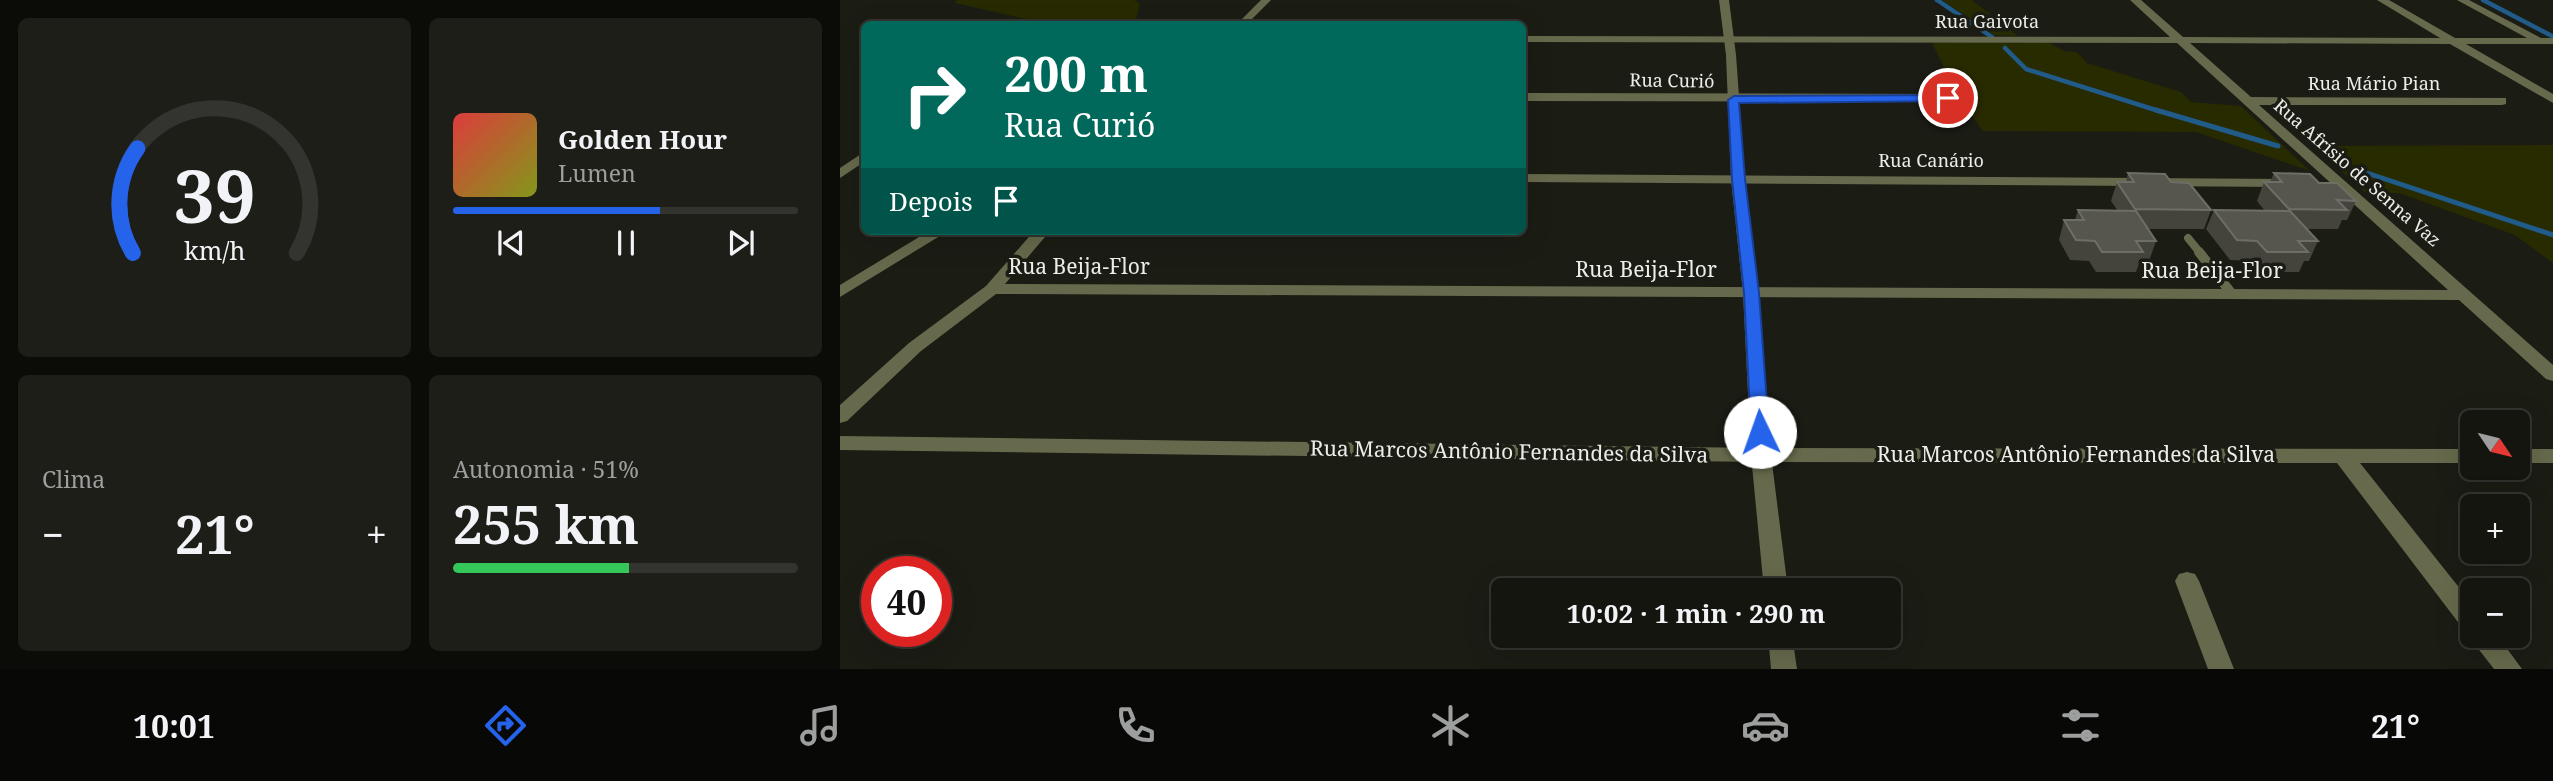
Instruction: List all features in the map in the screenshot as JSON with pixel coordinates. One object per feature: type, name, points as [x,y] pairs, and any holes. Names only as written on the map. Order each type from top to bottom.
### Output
[{"type":"street","points":[[1245,21],[1266,0]]},
{"type":"street","points":[[1724,0],[1775,578]]},
{"type":"street","name":"Rua Afrísio de Senna Vaz","points":[[2135,0],[2467,295],[2553,375]]},
{"type":"street","points":[[2382,0],[2553,99]]},
{"type":"street","points":[[2462,0],[2540,41]]},
{"type":"street","name":"Rua Gaivota","points":[[1526,39],[2553,41]]},
{"type":"street","name":"Rua Curió","points":[[1526,97],[1734,100],[1948,98]]},
{"type":"street","name":"Rua Mário Pian","points":[[2246,101],[2502,102]]},
{"type":"street","points":[[840,174],[861,158]]},
{"type":"street","name":"Rua Canário","points":[[1526,178],[2339,183]]},
{"type":"street","points":[[840,292],[933,235]]},
{"type":"street","points":[[840,416],[915,347],[992,289],[1039,235]]},
{"type":"street","name":"Rua Beija-Flor","points":[[992,289],[2467,295]]},
{"type":"street","name":"Rua Marcos Antônio Fernandes da Silva","points":[[840,443],[1762,455],[2460,456]]},
{"type":"street","points":[[2342,455],[2460,606]]},
{"type":"street","points":[[2530,456],[2553,456]]},
{"type":"street","points":[[2186,581],[2221,669]]},
{"type":"street","points":[[1782,648],[1784,669]]},
{"type":"street","points":[[2492,648],[2509,669]]},
{"type":"lane","points":[[2188,238],[2232,294]]},
{"type":"green space","points":[[957,0],[1134,0],[1140,4],[1136,21],[1022,21],[1026,19],[955,3]]},
{"type":"green space","points":[[1942,0],[1972,0],[2018,36],[1994,35]]},
{"type":"green space","points":[[1932,43],[2050,43],[2064,51],[2077,52],[2087,63],[2181,92],[2191,102],[2241,106],[2310,171],[2196,132],[1983,131],[1960,100]]},
{"type":"green space","points":[[2553,145],[2553,263],[2515,235],[2399,193],[2366,193],[2313,146]]},
{"type":"building","points":[[2128,173],[2165,174],[2171,182],[2189,183],[2211,210],[2135,209],[2117,182],[2134,182]]},
{"type":"building","points":[[2274,173],[2310,174],[2319,183],[2337,183],[2356,201],[2337,200],[2347,210],[2289,209],[2264,182],[2282,182]]},
{"type":"building","points":[[2078,210],[2136,211],[2156,241],[2136,241],[2143,252],[2102,252],[2095,241],[2076,240],[2064,220],[2084,220]]},
{"type":"building","points":[[2214,210],[2290,211],[2318,241],[2298,241],[2308,252],[2267,252],[2257,241],[2237,240]]},
{"type":"waterway","points":[[1937,0],[1992,37]]},
{"type":"waterway","points":[[2483,0],[2552,36]]},
{"type":"waterway","points":[[2005,48],[2026,69],[2162,112]]},
{"type":"waterway","points":[[2156,110],[2278,146]]},
{"type":"waterway","points":[[2361,171],[2553,235]]},
{"type":"route","points":[[1760,432],[1751,293],[1738,179],[1734,100],[1948,98]]}]
